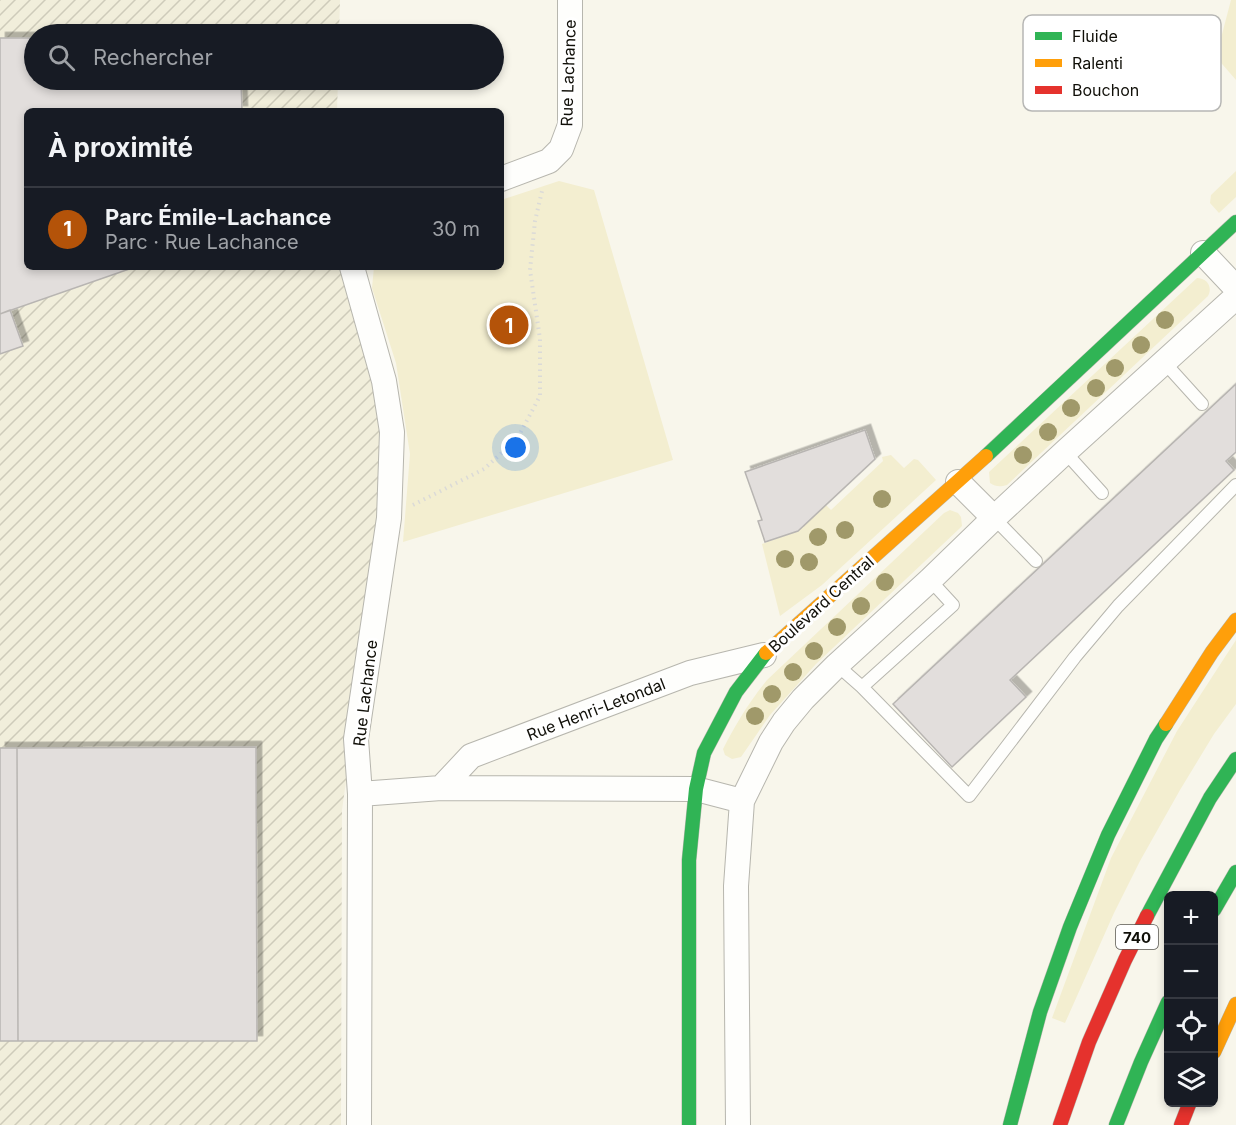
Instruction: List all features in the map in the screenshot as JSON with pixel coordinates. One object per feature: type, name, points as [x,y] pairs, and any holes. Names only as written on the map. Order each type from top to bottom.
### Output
[{"type":"main road","name":"Boulevard Central","points":[[689,1125],[689,860],[696,789],[704,753],[736,692],[764,655],[958,482],[1236,222]]},
{"type":"main road","points":[[1010,1125],[1040,1012],[1070,927],[1108,835],[1156,739],[1212,652],[1236,620]]},
{"type":"main road","name":"740","points":[[1060,1125],[1089,1042],[1125,960],[1210,798],[1236,759]]},
{"type":"main road","points":[[1218,903],[1236,872]]},
{"type":"main road","points":[[1218,1043],[1236,1004]]},
{"type":"main road","points":[[1116,1125],[1164,1011]]},
{"type":"main road","points":[[1181,1125],[1189,1107]]},
{"type":"street","name":"Rue Lachance","points":[[549,161],[561,149],[570,124],[570,0]]},
{"type":"street","points":[[504,178],[549,161]]},
{"type":"street","points":[[1203,253],[1236,288]]},
{"type":"street","name":"Rue Lachance","points":[[353,270],[384,381],[392,432],[388,518],[356,739],[360,794],[359,1125]]},
{"type":"street","points":[[738,1125],[736,886],[742,801],[771,742],[803,699],[837,665],[1065,452],[1236,297]]},
{"type":"street","points":[[958,482],[994,518]]},
{"type":"street","name":"Rue Henri-Letondal","points":[[441,788],[471,756],[690,673],[764,655]]},
{"type":"street","points":[[360,794],[441,788],[696,789],[742,801]]},
{"type":"lane","points":[[1164,362],[1202,404]]},
{"type":"lane","points":[[1065,452],[1102,492]]},
{"type":"lane","points":[[837,665],[862,687],[969,796],[1118,606],[1236,485]]},
{"type":"lane","points":[[994,518],[1036,561]]},
{"type":"lane","points":[[862,687],[952,605],[930,580]]},
{"type":"path","points":[[388,518],[484,469],[517,439],[540,396],[540,339],[530,270],[535,221],[549,161]]},
{"type":"shaded area","points":[[0,0],[340,0],[339,24],[24,24],[24,90],[338,90],[337,108],[24,108],[24,270],[348,270],[381,377],[383,521],[342,810],[341,1125],[0,1125]]},
{"type":"shaded area","points":[[1231,0],[1236,0],[1236,80],[1221,63],[1221,38]]},
{"type":"shaded area","points":[[1236,171],[1236,197],[1219,213],[1210,203],[1211,195]]},
{"type":"shaded area","points":[[559,181],[594,190],[673,460],[403,542],[410,454],[396,363],[372,288],[374,270],[504,270],[504,199]]},
{"type":"shaded area","points":[[1197,278],[1208,284],[1210,289],[1208,296],[1007,485],[998,486],[990,483],[989,472]]},
{"type":"shaded area","points":[[891,455],[904,468],[914,459],[918,460],[936,480],[822,585],[780,616],[762,544],[798,531],[826,505],[831,510],[883,461],[882,457]]},
{"type":"shaded area","points":[[950,510],[961,517],[962,526],[816,664],[770,715],[741,757],[732,759],[725,755],[723,749],[733,731],[767,680],[944,513]]},
{"type":"shaded area","points":[[1236,640],[1236,704],[1214,734],[1140,861],[1065,1023],[1052,1018],[1111,858],[1177,731]]},
{"type":"building","points":[[0,38],[24,38],[24,90],[241,90],[242,108],[24,108],[24,270],[126,270],[0,314]]},
{"type":"building","points":[[10,310],[23,346],[0,354],[0,314]]},
{"type":"building","points":[[1236,384],[1236,452],[1226,461],[1234,470],[1010,680],[1026,697],[952,767],[893,704]]},
{"type":"building","points":[[865,430],[875,459],[798,531],[765,542],[758,521],[762,520],[745,472]]},
{"type":"building","points":[[256,747],[257,1041],[18,1041],[17,748]]},
{"type":"building","points":[[0,748],[17,748],[18,1041],[0,1041]]},
{"type":"traffic: fast","points":[[986,456],[1236,222]]},
{"type":"traffic: fast","points":[[689,1125],[689,860],[696,789],[704,753],[736,692],[766,653]]},
{"type":"traffic: fast","points":[[1010,1125],[1040,1012],[1070,927],[1108,835],[1156,739],[1166,724]]},
{"type":"traffic: fast","points":[[1147,916],[1210,798],[1236,759]]},
{"type":"traffic: fast","points":[[1218,903],[1236,872]]},
{"type":"traffic: fast","points":[[1116,1125],[1164,1011]]},
{"type":"traffic: slow","points":[[766,653],[986,456]]},
{"type":"traffic: slow","points":[[1166,724],[1212,652],[1236,620]]},
{"type":"traffic: slow","points":[[1218,1043],[1236,1004]]},
{"type":"traffic: jam","points":[[1060,1125],[1089,1042],[1147,916]]},
{"type":"traffic: jam","points":[[1181,1125],[1188,1107]]},
{"type":"place","name":"Parc Émile-Lachance","points":[[509,325]]}]
